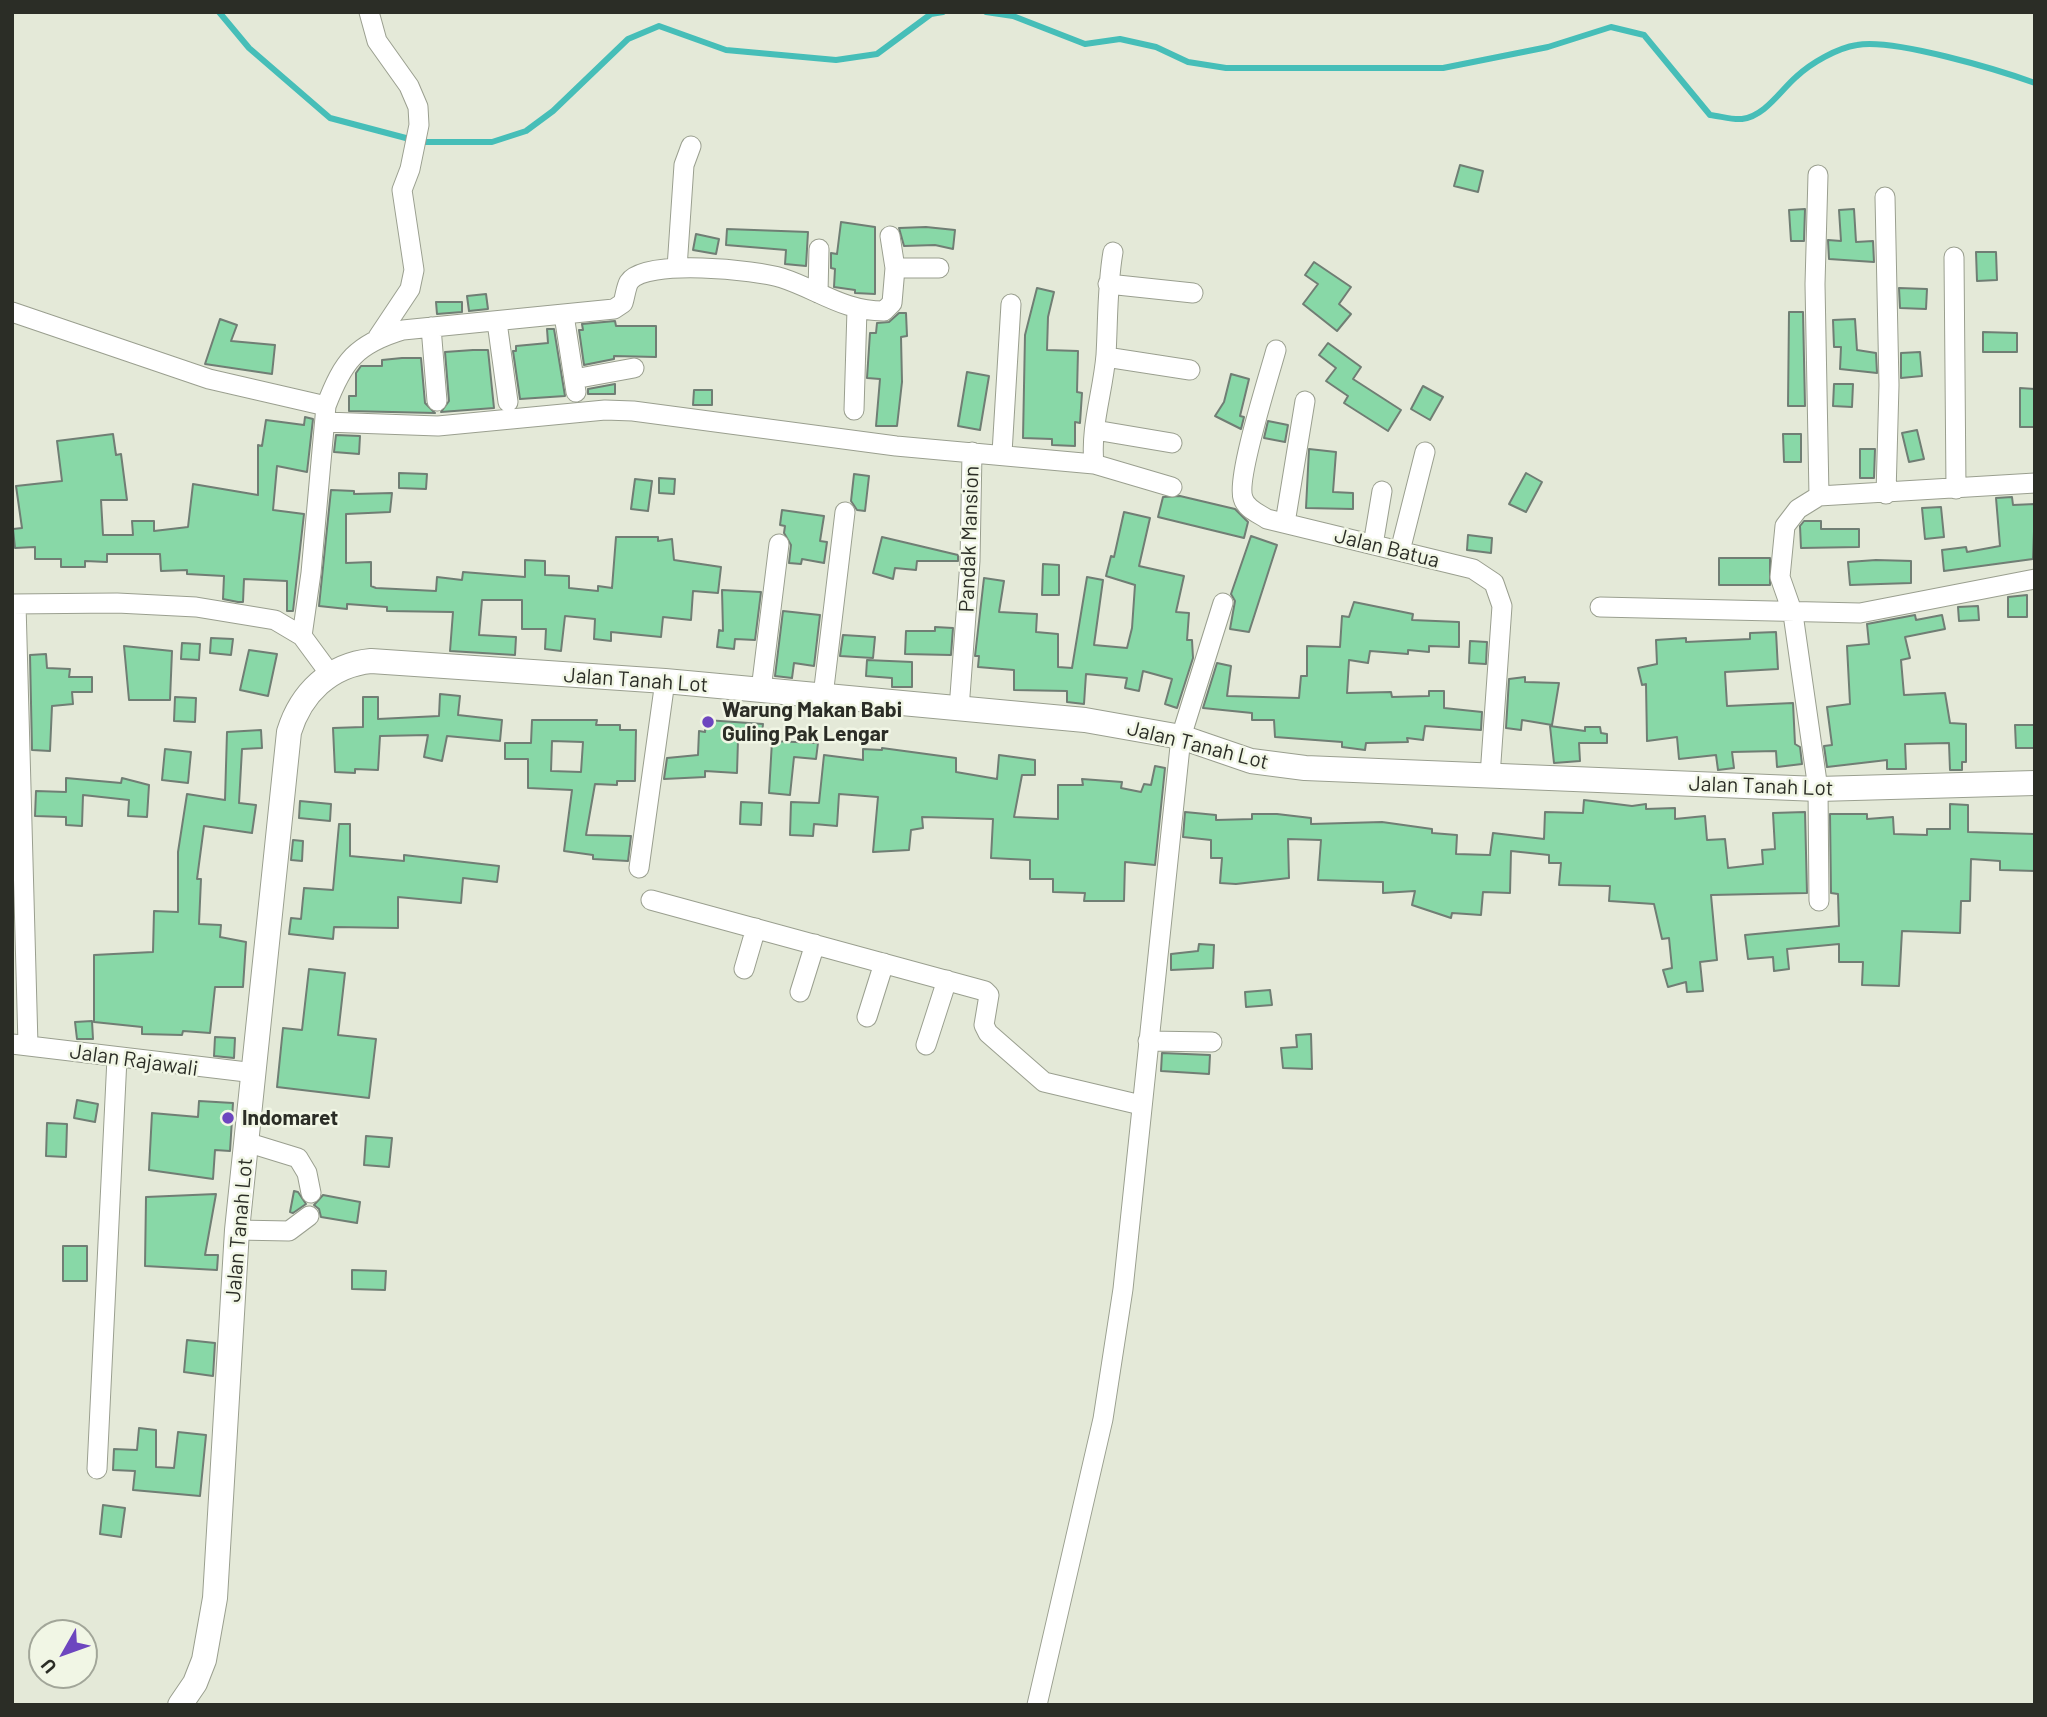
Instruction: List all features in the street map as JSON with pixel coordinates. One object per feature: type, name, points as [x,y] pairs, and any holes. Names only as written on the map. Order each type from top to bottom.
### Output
[{"type":"main road","name":"Jalan Tanah Lot","points":[[180,1705],[195,1683],[204,1660],[215,1598],[237,1230],[289,732],[307,695],[330,674],[354,664],[371,661],[665,681],[959,709],[1133,726],[1181,737],[1227,754],[1267,764],[1818,789],[2035,783]]},
{"type":"street","points":[[369,12],[377,41],[410,86],[418,107],[419,125],[410,169],[401,190],[414,270],[410,289],[378,337]]},
{"type":"street","points":[[677,268],[684,165],[691,146]]},
{"type":"street","points":[[1818,175],[1815,284],[1819,496]]},
{"type":"street","points":[[1885,197],[1889,385],[1886,494]]},
{"type":"street","points":[[302,636],[311,573],[325,414],[335,382],[360,347],[378,337],[403,330],[614,309],[624,303],[629,281],[638,275],[677,268],[724,268],[781,277],[841,305],[884,311],[889,308],[895,268],[890,236]]},
{"type":"street","points":[[818,293],[819,249]]},
{"type":"street","points":[[1094,464],[1095,430],[1106,357],[1108,284],[1113,252]]},
{"type":"street","points":[[1954,257],[1956,489]]},
{"type":"street","points":[[895,268],[939,268]]},
{"type":"street","points":[[1108,284],[1193,293]]},
{"type":"street","points":[[1002,453],[1011,304]]},
{"type":"street","points":[[854,410],[857,309]]},
{"type":"street","points":[[12,312],[209,379],[325,414],[438,426],[619,410],[896,446],[972,452]]},
{"type":"street","points":[[564,315],[575,385],[634,368]]},
{"type":"street","points":[[497,322],[509,402]]},
{"type":"street","points":[[431,327],[438,401]]},
{"type":"street","name":"Jalan Batua","points":[[1276,350],[1245,467],[1241,496],[1247,506],[1266,519],[1473,569],[1485,576],[1498,592],[1502,606],[1490,776]]},
{"type":"street","points":[[1106,357],[1190,370]]},
{"type":"street","points":[[1285,523],[1305,401]]},
{"type":"street","points":[[1095,430],[1172,443]]},
{"type":"street","name":"Pandak Mansion","points":[[959,709],[970,561],[972,452],[1094,464],[1172,487]]},
{"type":"street","points":[[1401,551],[1425,452]]},
{"type":"street","points":[[1819,901],[1818,789],[1793,614],[1780,577],[1785,526],[1798,509],[1819,496],[2035,483]]},
{"type":"street","points":[[1373,544],[1382,491]]},
{"type":"street","points":[[823,696],[845,512]]},
{"type":"street","points":[[761,690],[779,544]]},
{"type":"street","points":[[1600,607],[1793,614],[1860,613],[2035,579]]},
{"type":"street","points":[[20,1045],[14,604],[117,603],[196,607],[275,620],[302,636],[330,674]]},
{"type":"street","points":[[1037,1705],[1103,1419],[1123,1289],[1140,1105],[1181,737],[1223,603]]},
{"type":"street","points":[[639,868],[665,681]]},
{"type":"street","points":[[651,900],[988,992],[984,1025],[988,1033],[1038,1079],[1140,1105]]},
{"type":"street","points":[[744,969],[756,928]]},
{"type":"street","points":[[800,992],[815,944]]},
{"type":"street","points":[[867,1017],[884,963]]},
{"type":"street","points":[[926,1045],[947,980]]},
{"type":"street","points":[[1148,1041],[1212,1042]]},
{"type":"street","name":"Jalan Rajawali","points":[[20,1045],[255,1073]]},
{"type":"street","points":[[97,1469],[117,1058]]},
{"type":"street","points":[[246,1142],[298,1158],[307,1172],[311,1192]]},
{"type":"street","points":[[237,1230],[289,1231],[309,1216]]},
{"type":"building","points":[[1460,165],[1483,171],[1478,192],[1454,186]]},
{"type":"building","points":[[1805,209],[1804,241],[1791,241],[1789,210]]},
{"type":"building","points":[[1854,209],[1856,242],[1873,241],[1874,262],[1829,259],[1828,240],[1841,241],[1839,210]]},
{"type":"building","points":[[841,222],[875,227],[875,294],[855,293],[855,290],[834,287],[835,269],[831,268],[831,253],[837,254]]},
{"type":"building","points":[[899,228],[955,230],[953,249],[935,245],[904,246]]},
{"type":"building","points":[[727,229],[808,232],[806,266],[785,264],[786,250],[726,245]]},
{"type":"building","points":[[696,234],[719,239],[716,254],[693,250]]},
{"type":"building","points":[[1976,252],[1996,252],[1997,280],[1977,281]]},
{"type":"building","points":[[1314,262],[1351,287],[1339,304],[1351,314],[1337,331],[1303,304],[1318,284],[1305,275]]},
{"type":"building","points":[[1037,288],[1054,292],[1048,317],[1047,350],[1078,351],[1077,392],[1082,393],[1080,423],[1075,422],[1075,446],[1052,445],[1052,439],[1023,438],[1025,335]]},
{"type":"building","points":[[1899,288],[1927,289],[1926,309],[1900,308]]},
{"type":"building","points":[[486,294],[488,309],[469,311],[467,296]]},
{"type":"building","points":[[436,302],[462,302],[462,312],[437,314]]},
{"type":"building","points":[[1789,312],[1803,312],[1805,406],[1788,406]]},
{"type":"building","points":[[899,313],[906,313],[907,336],[901,337],[902,382],[897,426],[876,426],[880,379],[867,378],[870,333],[876,333],[877,323],[889,322]]},
{"type":"building","points":[[220,319],[237,325],[231,341],[275,345],[272,374],[205,364]]},
{"type":"building","points":[[1855,319],[1857,350],[1876,353],[1877,373],[1840,369],[1841,347],[1834,347],[1833,320]]},
{"type":"building","points":[[615,321],[616,326],[656,326],[656,357],[614,356],[614,359],[584,365],[579,330],[583,330],[582,324]]},
{"type":"building","points":[[547,329],[554,329],[565,396],[520,399],[513,351],[516,351],[516,346],[548,343]]},
{"type":"building","points":[[1983,332],[2017,333],[2017,352],[1983,352]]},
{"type":"building","points":[[1328,343],[1361,367],[1353,379],[1401,410],[1388,431],[1344,403],[1348,396],[1326,381],[1336,368],[1319,355]]},
{"type":"building","points":[[488,350],[494,408],[441,412],[449,401],[445,352]]},
{"type":"building","points":[[1920,352],[1922,376],[1901,378],[1901,353]]},
{"type":"building","points":[[421,358],[425,403],[435,413],[349,411],[349,396],[356,396],[356,373],[361,366],[382,366],[382,360]]},
{"type":"building","points":[[967,372],[989,376],[980,430],[958,426]]},
{"type":"building","points":[[1231,374],[1249,379],[1240,416],[1244,417],[1241,429],[1215,416],[1224,402]]},
{"type":"building","points":[[615,384],[615,394],[588,394],[588,389]]},
{"type":"building","points":[[1834,384],[1853,384],[1852,407],[1833,406]]},
{"type":"building","points":[[1423,386],[1443,397],[1430,420],[1411,409]]},
{"type":"building","points":[[2020,388],[2035,389],[2035,427],[2020,427]]},
{"type":"building","points":[[694,390],[712,390],[712,405],[693,405]]},
{"type":"building","points":[[305,417],[313,419],[307,472],[277,466],[273,510],[304,514],[293,611],[287,611],[287,581],[244,579],[243,602],[238,602],[223,599],[224,576],[187,574],[187,570],[161,571],[160,554],[107,554],[107,562],[85,561],[85,567],[61,567],[61,559],[35,559],[35,547],[15,548],[13,529],[22,528],[16,486],[62,481],[57,441],[113,434],[116,455],[121,454],[127,500],[101,500],[103,535],[133,535],[132,521],[154,521],[154,531],[188,527],[193,484],[258,495],[258,445],[262,446],[266,420],[304,425]]},
{"type":"building","points":[[1268,421],[1288,425],[1285,442],[1264,438]]},
{"type":"building","points":[[1917,430],[1924,459],[1909,462],[1902,433]]},
{"type":"building","points":[[1783,434],[1801,434],[1801,462],[1784,462]]},
{"type":"building","points":[[336,435],[360,436],[359,454],[334,452]]},
{"type":"building","points":[[1309,449],[1336,452],[1333,492],[1353,493],[1353,509],[1306,508]]},
{"type":"building","points":[[1860,449],[1875,449],[1874,478],[1860,478]]},
{"type":"building","points":[[399,473],[427,474],[426,489],[399,488]]},
{"type":"building","points":[[1526,473],[1542,482],[1526,512],[1509,504]]},
{"type":"building","points":[[854,474],[869,476],[865,511],[857,510],[851,501]]},
{"type":"building","points":[[659,478],[675,479],[674,494],[659,493]]},
{"type":"building","points":[[635,479],[652,481],[648,511],[631,509]]},
{"type":"building","points":[[331,490],[354,491],[354,494],[392,493],[390,512],[346,514],[346,563],[371,562],[371,586],[376,588],[436,591],[437,577],[462,580],[463,572],[525,577],[525,560],[545,561],[545,575],[569,576],[569,588],[598,591],[598,586],[612,588],[616,537],[658,537],[658,541],[672,539],[674,560],[721,567],[718,593],[693,591],[691,620],[663,617],[661,637],[611,632],[611,641],[594,639],[595,619],[565,616],[561,651],[545,649],[546,629],[522,629],[522,600],[482,600],[479,635],[516,637],[515,655],[450,651],[453,612],[387,611],[387,607],[347,604],[347,609],[319,606]]},
{"type":"building","points":[[1180,496],[1235,509],[1248,522],[1244,538],[1158,517],[1163,497]]},
{"type":"building","points":[[2012,497],[2013,505],[2035,504],[2033,559],[1944,571],[1942,550],[1966,547],[1967,552],[2000,546],[1996,498]]},
{"type":"building","points":[[1941,507],[1944,537],[1925,539],[1922,508]]},
{"type":"building","points":[[782,510],[824,516],[820,541],[827,542],[824,563],[802,559],[801,564],[789,563],[791,545],[784,533],[785,526],[780,525]]},
{"type":"building","points":[[1124,512],[1150,518],[1139,566],[1184,576],[1176,612],[1189,613],[1187,640],[1192,640],[1193,658],[1177,708],[1165,704],[1172,679],[1143,671],[1139,691],[1125,688],[1127,678],[1086,674],[1084,704],[1067,702],[1067,691],[1014,690],[1014,670],[978,667],[979,656],[975,656],[984,578],[1004,581],[999,612],[1037,614],[1036,632],[1058,634],[1058,667],[1072,668],[1087,577],[1103,580],[1094,645],[1127,648],[1132,628],[1135,585],[1106,576],[1111,556],[1114,557]]},
{"type":"building","points":[[1804,521],[1821,521],[1821,529],[1859,529],[1859,547],[1801,548],[1800,526]]},
{"type":"building","points":[[1468,535],[1492,538],[1491,553],[1467,550]]},
{"type":"building","points":[[1251,536],[1277,545],[1249,632],[1230,629],[1235,601],[1231,594]]},
{"type":"building","points":[[882,537],[958,555],[958,561],[917,561],[916,570],[895,568],[893,579],[873,573]]},
{"type":"building","points":[[1719,558],[1770,558],[1770,585],[1719,585]]},
{"type":"building","points":[[1911,561],[1911,583],[1850,585],[1848,562]]},
{"type":"building","points":[[1043,564],[1059,565],[1059,595],[1042,595]]},
{"type":"building","points":[[722,590],[761,592],[755,640],[735,639],[734,649],[717,647],[719,630],[723,631]]},
{"type":"building","points":[[2027,595],[2027,617],[2008,617],[2008,597]]},
{"type":"building","points":[[1354,602],[1413,614],[1412,620],[1459,622],[1459,647],[1429,646],[1429,652],[1408,650],[1408,654],[1370,651],[1368,663],[1349,660],[1347,693],[1391,692],[1392,697],[1429,696],[1429,691],[1444,691],[1444,708],[1482,712],[1481,730],[1425,726],[1423,740],[1407,738],[1408,742],[1366,743],[1365,750],[1342,747],[1342,742],[1275,737],[1274,720],[1252,720],[1252,713],[1203,708],[1217,663],[1231,666],[1227,696],[1299,698],[1301,676],[1307,676],[1307,646],[1340,647],[1342,616],[1349,617]]},
{"type":"building","points":[[1978,606],[1979,620],[1959,621],[1958,607]]},
{"type":"building","points":[[783,611],[820,615],[814,666],[794,663],[792,678],[775,676]]},
{"type":"building","points":[[1915,615],[1916,620],[1942,615],[1945,629],[1905,637],[1910,658],[1901,660],[1904,695],[1945,693],[1950,723],[1966,724],[1966,762],[1962,762],[1962,770],[1950,770],[1949,743],[1905,744],[1906,769],[1887,769],[1887,760],[1827,767],[1824,746],[1832,745],[1827,707],[1850,704],[1847,646],[1869,644],[1867,624]]},
{"type":"building","points":[[935,627],[953,628],[951,655],[905,654],[906,631],[935,631]]},
{"type":"building","points":[[1776,632],[1778,669],[1725,672],[1727,706],[1793,703],[1795,744],[1800,747],[1802,764],[1777,767],[1776,751],[1732,752],[1734,768],[1718,770],[1716,755],[1679,759],[1677,737],[1647,741],[1646,684],[1642,685],[1638,668],[1657,664],[1656,640],[1686,638],[1686,642],[1750,639],[1750,633]]},
{"type":"building","points":[[843,635],[875,637],[873,658],[840,656]]},
{"type":"building","points":[[211,638],[233,639],[231,655],[210,653]]},
{"type":"building","points":[[1470,641],[1487,642],[1486,664],[1469,663]]},
{"type":"building","points":[[182,643],[200,644],[199,660],[181,659]]},
{"type":"building","points":[[124,646],[172,651],[170,700],[129,700]]},
{"type":"building","points":[[249,650],[277,654],[268,696],[240,690]]},
{"type":"building","points":[[46,654],[47,668],[70,669],[69,677],[92,677],[92,692],[72,692],[73,704],[52,706],[50,751],[32,750],[30,655]]},
{"type":"building","points":[[867,660],[912,662],[912,687],[892,687],[892,678],[866,676]]},
{"type":"building","points":[[1525,677],[1525,682],[1559,683],[1552,725],[1522,720],[1521,730],[1506,728],[1509,679]]},
{"type":"building","points":[[440,694],[460,696],[458,715],[502,720],[500,741],[447,736],[442,761],[424,757],[428,735],[380,736],[378,770],[335,772],[333,728],[363,727],[363,697],[378,697],[378,719],[439,716]]},
{"type":"building","points":[[175,697],[196,698],[195,722],[174,721]]},
{"type":"building","points":[[532,720],[597,720],[596,725],[620,725],[620,730],[636,730],[635,781],[617,781],[617,785],[595,784],[586,835],[631,836],[628,861],[593,859],[593,855],[564,851],[572,790],[528,788],[528,759],[505,759],[505,743],[531,743]],"holes":[[[552,741],[583,742],[581,772],[551,771]]]},
{"type":"building","points":[[706,720],[763,724],[761,742],[738,740],[737,773],[705,771],[705,777],[664,779],[667,758],[698,755],[699,731],[705,732]]},
{"type":"building","points":[[2015,725],[2034,725],[2035,748],[2016,748]]},
{"type":"building","points":[[1550,726],[1585,731],[1585,727],[1600,727],[1601,733],[1607,734],[1607,743],[1579,743],[1580,761],[1554,763]]},
{"type":"building","points":[[261,730],[262,748],[242,749],[239,803],[256,805],[252,833],[204,826],[197,879],[201,879],[199,924],[221,925],[220,937],[246,942],[243,987],[215,987],[210,1033],[183,1031],[182,1035],[142,1034],[142,1027],[94,1022],[94,955],[153,952],[154,911],[178,912],[178,852],[187,794],[225,800],[227,732]]},
{"type":"building","points":[[772,741],[818,743],[816,759],[794,757],[790,795],[769,793]]},
{"type":"building","points":[[882,748],[956,758],[956,772],[997,779],[999,755],[1035,760],[1035,775],[1022,775],[1014,817],[1058,819],[1058,785],[1083,785],[1082,779],[1122,782],[1121,788],[1141,792],[1144,784],[1151,785],[1155,766],[1165,768],[1155,865],[1125,862],[1124,901],[1084,901],[1085,893],[1053,892],[1053,879],[1030,879],[1030,860],[991,858],[993,819],[922,817],[923,828],[911,830],[909,850],[873,852],[878,797],[839,794],[837,826],[814,824],[813,836],[790,835],[791,802],[819,803],[824,755],[863,760],[863,749]]},
{"type":"building","points":[[165,749],[191,752],[188,783],[162,780]]},
{"type":"building","points":[[66,778],[121,783],[122,778],[149,785],[147,817],[128,816],[129,800],[83,795],[82,826],[66,825],[66,817],[35,816],[36,791],[66,792]]},
{"type":"building","points":[[1584,800],[1632,806],[1646,804],[1646,809],[1675,808],[1675,819],[1705,816],[1707,840],[1725,839],[1728,868],[1763,864],[1762,850],[1775,849],[1773,813],[1805,812],[1807,893],[1711,895],[1717,960],[1700,962],[1703,991],[1687,992],[1686,982],[1668,987],[1663,970],[1672,968],[1669,938],[1662,939],[1654,904],[1609,901],[1610,886],[1559,885],[1561,863],[1549,863],[1549,855],[1511,851],[1510,893],[1483,892],[1481,915],[1452,913],[1451,918],[1412,905],[1415,891],[1383,893],[1383,882],[1318,880],[1321,840],[1288,839],[1289,878],[1236,884],[1220,883],[1222,858],[1211,858],[1211,840],[1183,837],[1185,812],[1216,815],[1216,820],[1252,819],[1252,814],[1277,814],[1311,818],[1311,824],[1382,822],[1432,829],[1432,833],[1457,835],[1456,854],[1490,855],[1493,833],[1544,839],[1545,812],[1583,813]]},
{"type":"building","points":[[300,801],[331,804],[330,821],[299,818]]},
{"type":"building","points":[[741,802],[762,803],[761,825],[740,824]]},
{"type":"building","points":[[1950,804],[1968,805],[1968,832],[2035,834],[2035,871],[2000,870],[2000,861],[1971,859],[1970,901],[1961,901],[1960,933],[1902,931],[1899,986],[1862,985],[1863,962],[1839,962],[1839,944],[1787,949],[1789,969],[1774,971],[1773,957],[1748,959],[1745,935],[1839,926],[1838,894],[1831,893],[1830,814],[1867,814],[1867,819],[1893,817],[1894,834],[1927,835],[1927,829],[1950,829]]},
{"type":"building","points":[[339,824],[350,824],[350,856],[404,861],[404,855],[499,866],[497,882],[463,878],[461,903],[398,897],[398,928],[334,927],[333,939],[289,934],[291,918],[301,919],[304,888],[333,890]]},
{"type":"building","points":[[293,840],[303,841],[302,861],[291,860]]},
{"type":"building","points":[[1199,944],[1214,945],[1213,968],[1171,970],[1171,954],[1198,951]]},
{"type":"building","points":[[309,969],[345,973],[338,1035],[376,1039],[369,1098],[277,1087],[283,1028],[302,1030]]},
{"type":"building","points":[[1270,990],[1272,1005],[1246,1007],[1245,992]]},
{"type":"building","points":[[92,1021],[93,1039],[77,1039],[75,1022]]},
{"type":"building","points":[[1311,1034],[1312,1069],[1283,1068],[1281,1048],[1297,1047],[1296,1035]]},
{"type":"building","points":[[215,1037],[235,1038],[234,1058],[214,1056]]},
{"type":"building","points":[[1162,1053],[1210,1055],[1209,1074],[1161,1071]]},
{"type":"building","points":[[77,1100],[98,1104],[95,1122],[74,1118]]},
{"type":"building","points":[[199,1101],[233,1103],[230,1151],[215,1150],[213,1179],[149,1170],[152,1113],[198,1117]]},
{"type":"building","points":[[47,1123],[67,1124],[66,1157],[46,1156]]},
{"type":"building","points":[[366,1136],[392,1138],[389,1167],[364,1165]]},
{"type":"building","points":[[294,1191],[298,1192],[306,1204],[293,1213],[290,1212]]},
{"type":"building","points":[[216,1194],[205,1255],[218,1255],[217,1270],[145,1266],[146,1197]]},
{"type":"building","points":[[323,1195],[360,1202],[357,1223],[321,1217],[319,1209],[314,1205]]},
{"type":"building","points":[[63,1246],[87,1246],[87,1281],[63,1281]]},
{"type":"building","points":[[352,1270],[386,1271],[385,1290],[352,1289]]},
{"type":"building","points":[[187,1340],[215,1343],[213,1376],[184,1372]]},
{"type":"building","points":[[139,1428],[156,1430],[156,1467],[174,1468],[178,1432],[206,1435],[200,1496],[133,1490],[135,1471],[113,1470],[114,1449],[137,1450]]},
{"type":"building","points":[[103,1505],[125,1508],[121,1537],[100,1534]]},
{"type":"waterway","points":[[219,12],[249,48],[330,118],[421,142],[492,142],[526,131],[553,111],[628,39],[659,26],[726,50],[836,60],[877,54],[931,14],[943,12]]},
{"type":"waterway","points":[[986,12],[1013,16],[1085,44],[1120,39],[1156,47],[1188,62],[1226,68],[1443,68],[1548,47],[1611,27],[1644,35],[1710,115],[1734,119],[1758,113],[1809,67],[1833,53],[1857,45],[1874,44],[1920,51],[1972,63],[2035,83]]},
{"type":"place","name":"Warung Makan Babi Guling Pak Lengar","points":[[708,722]]},
{"type":"place","name":"Indomaret","points":[[228,1118]]}]
